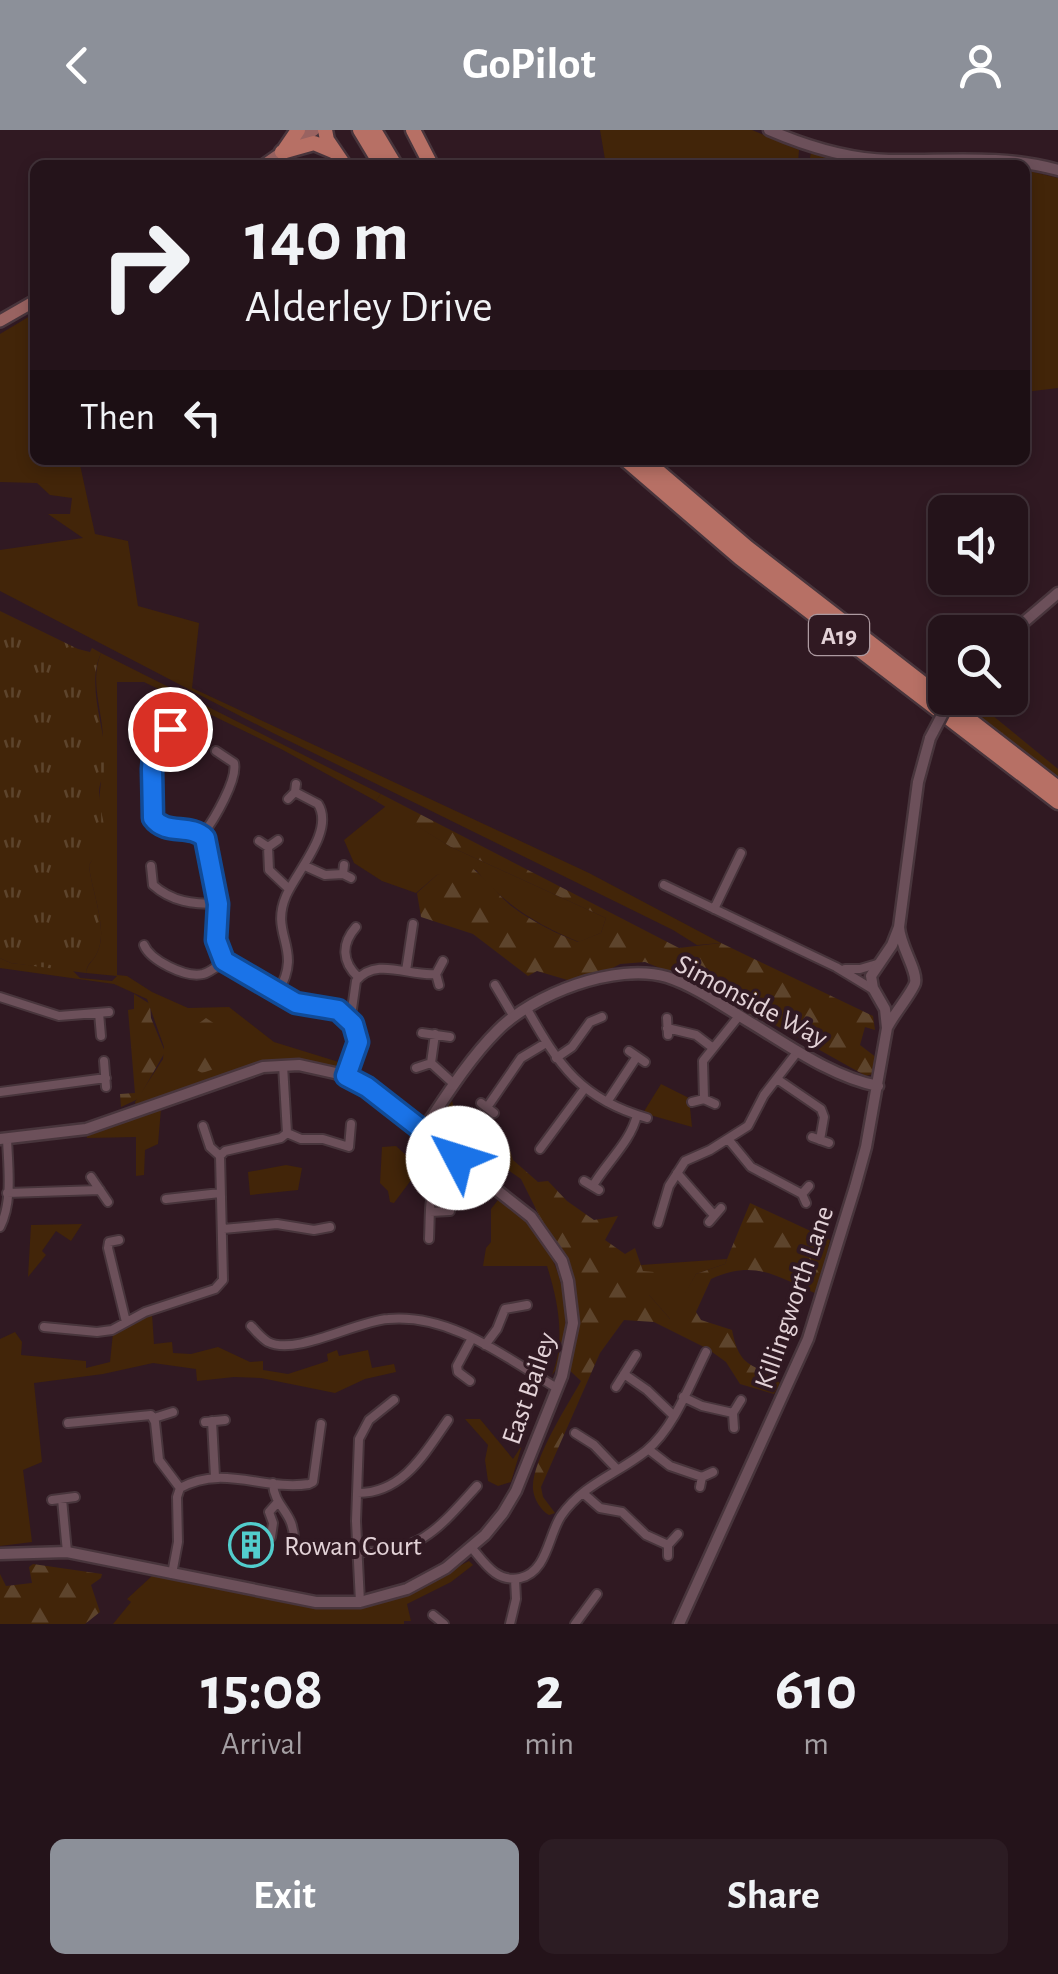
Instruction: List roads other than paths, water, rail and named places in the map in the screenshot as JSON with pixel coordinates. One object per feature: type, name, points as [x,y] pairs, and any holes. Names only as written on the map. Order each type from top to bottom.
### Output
[{"type":"highway","points":[[282,152],[298,130]]},
{"type":"highway","points":[[325,130],[340,160]]},
{"type":"highway","points":[[413,130],[428,160]]},
{"type":"highway","points":[[365,131],[379,160]]},
{"type":"highway","points":[[365,131],[391,160]]},
{"type":"highway","points":[[282,152],[314,142],[333,151]]},
{"type":"highway","name":"A19","points":[[632,465],[740,558],[1058,802]]},
{"type":"highway","name":"A19","points":[[651,465],[748,548],[1058,788]]},
{"type":"main road","points":[[271,160],[314,130]]},
{"type":"main road","points":[[0,321],[30,303]]},
{"type":"street","points":[[769,130],[861,157],[1003,160]]},
{"type":"street","points":[[1030,165],[1058,170]]},
{"type":"street","points":[[1028,619],[1058,593]]},
{"type":"street","points":[[887,1028],[886,1009],[871,976],[892,945],[899,926],[918,782],[930,738],[942,715]]},
{"type":"street","points":[[145,718],[155,732],[153,828],[203,834]]},
{"type":"street","points":[[155,732],[170,729]]},
{"type":"street","points":[[216,751],[241,765],[203,834],[218,904],[216,940],[224,961],[296,1003],[338,1010],[347,1016],[358,1042],[346,1076]]},
{"type":"street","points":[[293,791],[312,799],[323,813]]},
{"type":"street","points":[[323,813],[334,812]]},
{"type":"street","points":[[278,992],[290,969],[281,918],[323,813]]},
{"type":"street","points":[[268,846],[278,840]]},
{"type":"street","points":[[259,841],[268,846]]},
{"type":"street","points":[[268,846],[269,870],[290,889]]},
{"type":"street","points":[[714,909],[741,853]]},
{"type":"street","points":[[151,866],[153,885],[168,896],[186,903],[218,904]]},
{"type":"street","points":[[305,866],[324,875],[346,872]]},
{"type":"street","points":[[143,891],[153,885]]},
{"type":"street","points":[[664,885],[836,967],[890,1001],[904,998]]},
{"type":"street","points":[[406,971],[412,924]]},
{"type":"street","points":[[887,1028],[916,982],[899,926]]},
{"type":"street","points":[[356,928],[344,934],[346,960],[358,977]]},
{"type":"street","points":[[138,962],[145,949],[193,974],[206,974],[224,961]]},
{"type":"street","points":[[836,967],[860,969],[896,956],[909,963]]},
{"type":"street","points":[[439,985],[436,974],[443,960]]},
{"type":"street","points":[[347,1016],[358,977],[368,970],[436,974]]},
{"type":"street","name":"Simonside Way","points":[[424,1129],[489,1039],[514,1017],[584,982],[640,973],[670,978],[798,1051],[853,1079],[878,1086]]},
{"type":"street","points":[[495,985],[514,1017]]},
{"type":"street","points":[[501,996],[512,990]]},
{"type":"street","points":[[0,997],[59,1016],[104,1013],[101,1036]]},
{"type":"street","points":[[528,1008],[556,1058],[585,1088],[642,1116],[608,1160],[597,1187],[584,1181]]},
{"type":"street","points":[[704,1100],[701,1068],[739,1016]]},
{"type":"street","points":[[556,1058],[572,1047],[587,1018],[602,1017]]},
{"type":"street","points":[[667,1027],[682,1029],[714,1048]]},
{"type":"street","name":"Killingworth Lane","points":[[679,1624],[808,1339],[863,1157],[887,1028]]},
{"type":"street","points":[[422,1032],[450,1036]]},
{"type":"street","points":[[431,1063],[435,1034]]},
{"type":"street","points":[[488,1107],[522,1058],[546,1043]]},
{"type":"street","points":[[656,1224],[662,1200],[685,1162],[748,1126],[798,1051]]},
{"type":"street","points":[[607,1102],[637,1057]]},
{"type":"street","points":[[0,1092],[106,1082],[104,1061]]},
{"type":"street","points":[[431,1063],[454,1084]]},
{"type":"street","points":[[416,1068],[431,1063]]},
{"type":"street","points":[[283,1065],[287,1134]]},
{"type":"street","name":"East Bailey","points":[[0,1554],[67,1552],[316,1602],[360,1602],[424,1582],[471,1547],[503,1513],[516,1491],[556,1388],[573,1324],[562,1261],[532,1217],[424,1129],[346,1076],[317,1067],[283,1065],[248,1070],[86,1129],[4,1138]]},
{"type":"street","points":[[776,1079],[821,1109],[824,1116],[820,1140]]},
{"type":"street","points":[[540,1149],[544,1137],[585,1088]]},
{"type":"street","points":[[692,1102],[704,1100],[715,1104]]},
{"type":"street","points":[[44,1327],[102,1332],[145,1312],[215,1288],[224,1280],[220,1156],[225,1151],[287,1134],[323,1138],[349,1147],[351,1124]]},
{"type":"street","points":[[202,1126],[210,1147],[220,1156]]},
{"type":"street","points":[[0,1227],[8,1193],[4,1138]]},
{"type":"street","points":[[728,1139],[751,1167],[806,1194]]},
{"type":"street","points":[[428,1239],[436,1183],[458,1158]]},
{"type":"street","points":[[677,1173],[714,1215]]},
{"type":"street","points":[[91,1177],[108,1202]]},
{"type":"street","points":[[8,1193],[100,1190]]},
{"type":"street","points":[[166,1199],[220,1192]]},
{"type":"street","points":[[430,1212],[450,1211]]},
{"type":"street","points":[[223,1229],[277,1224],[314,1230],[330,1228]]},
{"type":"street","points":[[118,1240],[109,1242],[108,1248],[126,1322]]},
{"type":"street","points":[[485,1345],[504,1309],[527,1305]]},
{"type":"street","points":[[252,1326],[269,1343],[279,1345],[376,1320],[403,1318],[434,1323],[472,1338],[556,1388]]},
{"type":"street","points":[[327,1335],[331,1348]]},
{"type":"street","points":[[470,1381],[458,1372],[457,1366],[472,1338]]},
{"type":"street","points":[[471,1547],[496,1575],[515,1579],[534,1571],[545,1554],[547,1532],[571,1503],[648,1449],[684,1397],[697,1360],[706,1352]]},
{"type":"street","points":[[616,1387],[636,1354]]},
{"type":"street","points":[[624,1374],[672,1415]]},
{"type":"street","points":[[684,1397],[733,1413]]},
{"type":"street","points":[[360,1602],[359,1440],[375,1408],[394,1400]]},
{"type":"street","points":[[734,1428],[733,1413],[741,1400]]},
{"type":"street","points":[[154,1418],[173,1412]]},
{"type":"street","points":[[68,1423],[148,1414],[154,1418],[160,1463],[180,1488]]},
{"type":"street","points":[[215,1477],[208,1422],[225,1420]]},
{"type":"street","points":[[358,1493],[380,1491],[396,1484],[448,1420]]},
{"type":"street","points":[[172,1574],[178,1542],[180,1488],[198,1479],[215,1477],[244,1477],[300,1486],[313,1482],[324,1428]]},
{"type":"street","points":[[592,1429],[580,1436],[616,1468]]},
{"type":"street","points":[[440,1432],[451,1440]]},
{"type":"street","points":[[648,1449],[701,1482],[713,1472]]},
{"type":"street","points":[[273,1483],[277,1503],[292,1518],[294,1540]]},
{"type":"street","points":[[360,1552],[386,1552],[417,1542],[437,1528],[462,1495],[478,1486]]},
{"type":"street","points":[[583,1493],[600,1508],[622,1512],[646,1536],[668,1544]]},
{"type":"street","points":[[67,1552],[57,1499],[75,1498]]},
{"type":"street","points":[[271,1537],[273,1523],[269,1512],[277,1503]]},
{"type":"street","points":[[668,1556],[668,1544],[678,1534]]},
{"type":"street","points":[[515,1579],[511,1623],[523,1624]]},
{"type":"street","points":[[575,1624],[597,1594]]},
{"type":"street","points":[[433,1614],[444,1624]]},
{"type":"street","points":[[583,1616],[594,1623]]},
{"type":"place","name":"Rowan Court","points":[[251,1545]]}]
